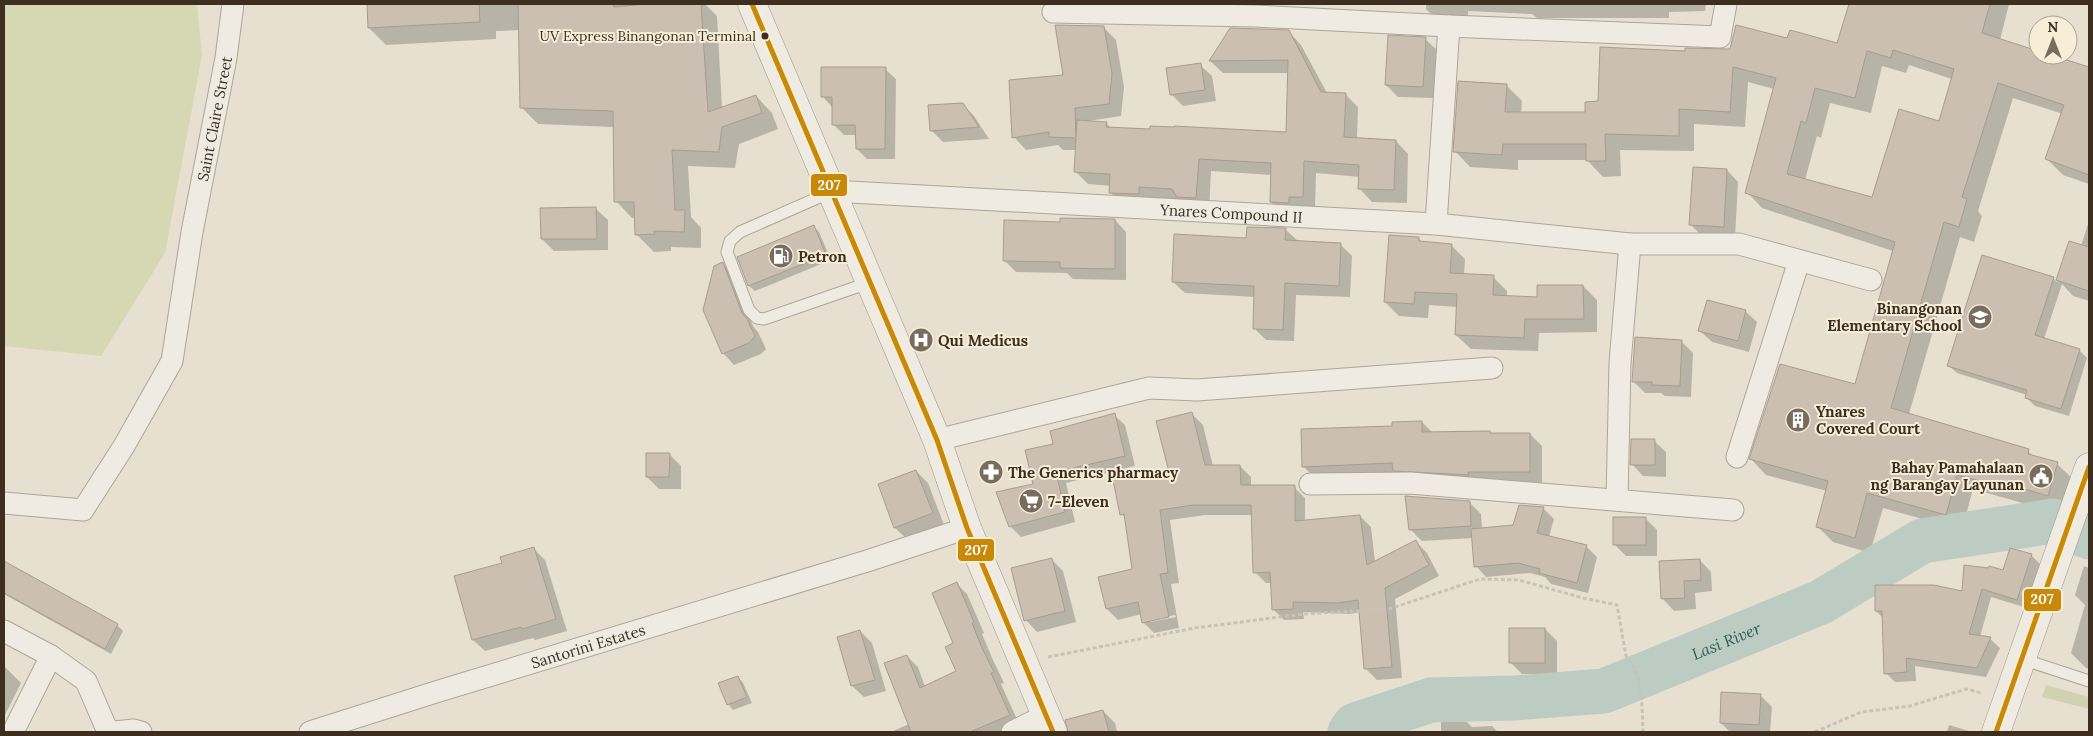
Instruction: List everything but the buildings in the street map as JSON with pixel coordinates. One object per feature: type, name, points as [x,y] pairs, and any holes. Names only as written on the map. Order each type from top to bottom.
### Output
[{"type":"main road","points":[[752,4],[937,440],[967,528],[1050,724]]},
{"type":"main road","points":[[1996,732],[2089,467]]},
{"type":"street","name":"Saint Claire Street","points":[[4,503],[84,510],[124,446],[172,361],[192,232],[226,58],[233,4]]},
{"type":"street","points":[[1053,12],[1255,16],[1720,37],[1726,4]]},
{"type":"street","points":[[1436,224],[1449,26]]},
{"type":"street","name":"Ynares Compound II","points":[[832,191],[1436,224],[1630,244],[1739,244],[1870,280]]},
{"type":"street","points":[[1617,500],[1620,363],[1630,244]]},
{"type":"street","points":[[1737,457],[1799,261]]},
{"type":"street","points":[[937,440],[1149,388],[1197,390],[1492,368]]},
{"type":"street","points":[[1310,484],[1410,483],[1733,510]]},
{"type":"street","name":"Santorini Estates","points":[[310,732],[867,561],[967,528]]},
{"type":"street","points":[[4,630],[51,656],[86,681],[108,732]]},
{"type":"street","points":[[14,732],[51,656]]},
{"type":"street","points":[[1012,732],[1050,724]]},
{"type":"street","points":[[115,732],[134,730],[141,732]]},
{"type":"lane","points":[[832,191],[740,232],[730,241],[727,252],[749,310],[757,318],[764,319],[871,282]]},
{"type":"lane","points":[[2022,659],[2089,681]]},
{"type":"path","points":[[1023,662],[1195,628],[1303,614],[1389,608],[1480,579],[1520,580],[1582,598],[1617,605],[1626,656],[1630,661],[1642,694],[1643,732]]},
{"type":"path","points":[[1815,732],[1861,712],[1910,706],[1966,689],[2007,700]]},
{"type":"green space","points":[[4,4],[197,4],[202,55],[165,253],[101,356],[4,346]]},
{"type":"green space","points":[[2046,685],[2089,697],[2089,709],[2042,697]]},
{"type":"waterway","name":"Lasi River","points":[[1350,732],[1355,725],[1431,700],[1514,698],[1604,691],[1821,602],[1922,541],[2053,521],[2089,537]]},
{"type":"transit line","name":"207","points":[[752,4],[937,440],[967,528],[1053,732]]},
{"type":"transit line","name":"207","points":[[1996,732],[2089,467]]},
{"type":"place","name":"UV Express Binangonan Terminal","points":[[765,36]]},
{"type":"place","name":"Petron","points":[[781,256]]},
{"type":"place","name":"Binangonan Elementary School","points":[[1980,317]]},
{"type":"place","name":"Qui Medicus","points":[[921,340]]},
{"type":"place","name":"Ynares Covered Court","points":[[1798,420]]},
{"type":"place","name":"The Generics pharmacy","points":[[991,472]]},
{"type":"place","name":"Bahay Pamahalaan ng Barangay Layunan","points":[[2041,476]]},
{"type":"place","name":"7-Eleven","points":[[1031,501]]}]
